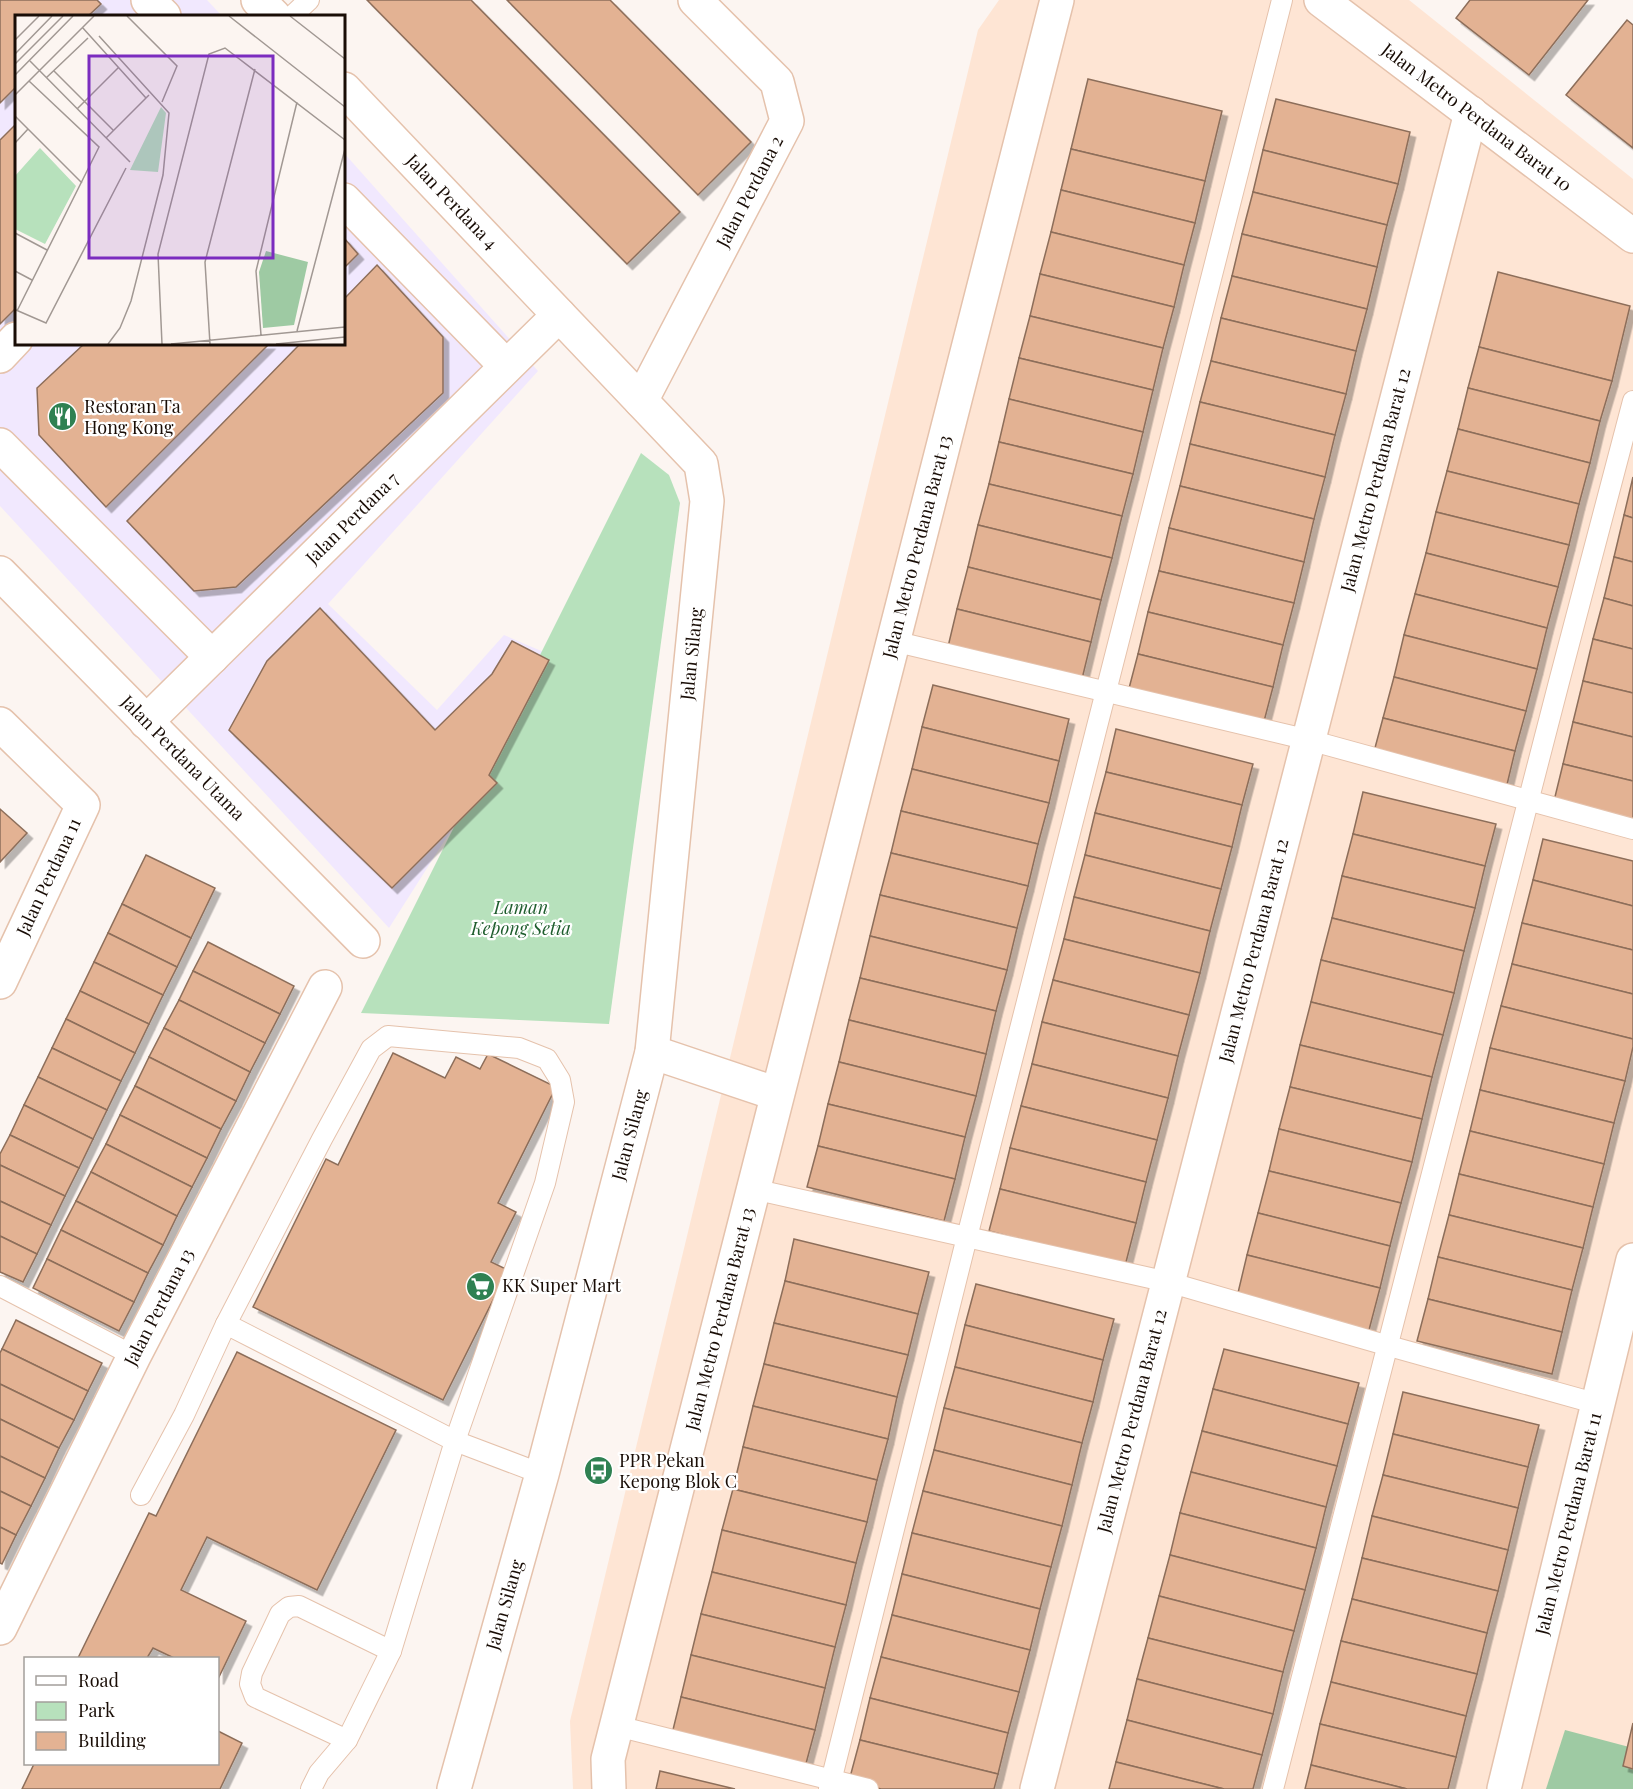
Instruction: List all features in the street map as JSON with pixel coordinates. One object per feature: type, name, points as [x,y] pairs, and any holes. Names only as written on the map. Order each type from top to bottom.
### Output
[{"type":"street","points":[[148,0],[163,15]]},
{"type":"street","points":[[258,0],[273,15]]},
{"type":"street","name":"Jalan Perdana 2","points":[[641,401],[787,121],[777,82],[695,0]]},
{"type":"street","name":"Jalan Metro Perdana Barat 13","points":[[609,1789],[608,1759],[616,1726],[1057,0]]},
{"type":"street","name":"Jalan Metro Perdana Barat 10","points":[[1321,0],[1633,236]]},
{"type":"street","name":"Jalan Perdana 4","points":[[345,90],[701,464]]},
{"type":"street","name":"Jalan Metro Perdana Barat 12","points":[[1037,1789],[1471,113]]},
{"type":"street","points":[[345,201],[506,366]]},
{"type":"street","name":"Jalan Perdana 7","points":[[146,722],[559,315]]},
{"type":"street","points":[[0,356],[15,340]]},
{"type":"street","points":[[0,445],[212,657]]},
{"type":"street","name":"Jalan Silang","points":[[454,1789],[542,1474],[652,1052],[707,501],[701,464]]},
{"type":"street","name":"Jalan Perdana Utama","points":[[0,573],[363,941]]},
{"type":"street","name":"Jalan Perdana 11","points":[[0,724],[83,805],[0,982]]},
{"type":"street","name":"Jalan Perdana 13","points":[[0,1628],[134,1356],[325,987]]},
{"type":"street","points":[[652,1052],[777,1094]]},
{"type":"street","name":"Jalan Metro Perdana Barat 11","points":[[1504,1789],[1633,1260]]},
{"type":"lane","points":[[293,15],[309,0]]},
{"type":"lane","points":[[830,1784],[1282,0]]},
{"type":"lane","points":[[1273,1789],[1389,1346],[1527,801],[1633,401]]},
{"type":"lane","points":[[893,641],[1309,740],[1633,829]]},
{"type":"lane","points":[[141,1495],[184,1415],[226,1324],[322,1138],[371,1049],[388,1036],[416,1037],[519,1048],[547,1059],[560,1080],[564,1102],[545,1183],[455,1441],[391,1651],[347,1740],[316,1784]]},
{"type":"lane","points":[[753,1189],[1168,1282],[1598,1404]]},
{"type":"lane","points":[[0,1286],[134,1356]]},
{"type":"lane","points":[[226,1324],[455,1441],[542,1474]]},
{"type":"lane","points":[[347,1740],[255,1697],[250,1684],[252,1673],[280,1614],[289,1607],[298,1606],[391,1651]]},
{"type":"lane","points":[[616,1726],[830,1784],[868,1789]]},
{"type":"shaded area","points":[[0,0],[207,0],[221,15],[15,15],[15,345],[345,345],[345,154],[538,371],[328,604],[437,710],[504,635],[560,659],[389,928],[0,506]]},
{"type":"shaded area","points":[[999,0],[1409,0],[1633,179],[1633,1789],[573,1789],[570,1721],[978,30]]},
{"type":"green space","name":"Laman Kepong Setia","points":[[641,453],[669,475],[680,503],[609,1024],[361,1013]]},
{"type":"green space","points":[[1565,1730],[1633,1748],[1633,1789],[1546,1789]]},
{"type":"building","points":[[0,0],[97,0],[101,4],[89,15],[15,15],[15,88],[0,103]]},
{"type":"building","points":[[367,0],[471,0],[680,212],[627,264]]},
{"type":"building","points":[[507,0],[610,0],[751,142],[698,195]]},
{"type":"building","points":[[1470,0],[1588,0],[1529,75],[1456,18]]},
{"type":"building","points":[[1627,20],[1633,25],[1633,148],[1566,95]]},
{"type":"building","points":[[1088,79],[1222,111],[1205,181],[1071,149]]},
{"type":"building","points":[[1276,99],[1410,132],[1398,184],[1263,150]]},
{"type":"building","points":[[15,125],[15,309],[0,324],[0,140]]},
{"type":"building","points":[[1071,149],[1205,181],[1195,223],[1061,190]]},
{"type":"building","points":[[1263,150],[1398,184],[1387,225],[1253,192]]},
{"type":"building","points":[[1061,190],[1195,223],[1184,265],[1051,232]]},
{"type":"building","points":[[1253,192],[1387,225],[1377,267],[1242,234]]},
{"type":"building","points":[[1051,232],[1184,265],[1174,307],[1040,274]]},
{"type":"building","points":[[1242,234],[1377,267],[1367,309],[1232,276]]},
{"type":"building","points":[[345,239],[358,254],[345,267]]},
{"type":"building","points":[[377,265],[443,337],[443,393],[236,587],[194,591],[127,521],[299,345],[345,345],[345,298]]},
{"type":"building","points":[[1498,272],[1630,306],[1612,381],[1479,347]]},
{"type":"building","points":[[1040,274],[1174,307],[1163,348],[1030,316]]},
{"type":"building","points":[[1232,276],[1367,309],[1356,351],[1221,318]]},
{"type":"building","points":[[1030,316],[1163,348],[1153,390],[1019,358]]},
{"type":"building","points":[[1221,318],[1356,351],[1346,394],[1211,361]]},
{"type":"building","points":[[83,345],[268,345],[106,507],[39,435],[37,388]]},
{"type":"building","points":[[1479,347],[1612,381],[1600,421],[1468,388]]},
{"type":"building","points":[[1019,358],[1153,390],[1143,432],[1009,399]]},
{"type":"building","points":[[1211,361],[1346,394],[1335,435],[1200,402]]},
{"type":"building","points":[[1468,388],[1600,421],[1590,463],[1458,429]]},
{"type":"building","points":[[1009,399],[1143,432],[1133,474],[999,442]]},
{"type":"building","points":[[1200,402],[1335,435],[1325,477],[1190,444]]},
{"type":"building","points":[[1458,429],[1590,463],[1579,504],[1447,471]]},
{"type":"building","points":[[999,442],[1133,474],[1122,516],[989,484]]},
{"type":"building","points":[[1190,444],[1325,477],[1314,519],[1180,486]]},
{"type":"building","points":[[1447,471],[1579,504],[1569,545],[1436,512]]},
{"type":"building","points":[[1633,477],[1633,518],[1624,515]]},
{"type":"building","points":[[989,484],[1122,516],[1112,558],[978,525]]},
{"type":"building","points":[[1180,486],[1314,519],[1304,562],[1169,528]]},
{"type":"building","points":[[1436,512],[1569,545],[1558,587],[1426,553]]},
{"type":"building","points":[[1624,515],[1633,518],[1633,562],[1614,557]]},
{"type":"building","points":[[978,525],[1112,558],[1101,600],[968,567]]},
{"type":"building","points":[[1169,528],[1304,562],[1294,603],[1159,571]]},
{"type":"building","points":[[1426,553],[1558,587],[1547,628],[1415,594]]},
{"type":"building","points":[[1614,557],[1633,562],[1633,606],[1604,598]]},
{"type":"building","points":[[968,567],[1101,600],[1091,642],[957,609]]},
{"type":"building","points":[[1159,571],[1294,603],[1283,645],[1148,612]]},
{"type":"building","points":[[1415,594],[1547,628],[1537,669],[1404,635]]},
{"type":"building","points":[[1604,598],[1633,606],[1633,649],[1593,639]]},
{"type":"building","points":[[320,608],[435,730],[492,674],[512,641],[549,660],[489,775],[497,783],[392,888],[229,730],[267,661]]},
{"type":"building","points":[[957,609],[1091,642],[1081,683],[947,651]]},
{"type":"building","points":[[1148,612],[1283,645],[1273,687],[1138,654]]},
{"type":"building","points":[[1404,635],[1537,669],[1526,711],[1394,677]]},
{"type":"building","points":[[1593,639],[1633,649],[1633,693],[1583,681]]},
{"type":"building","points":[[1138,654],[1273,687],[1262,729],[1127,696]]},
{"type":"building","points":[[1394,677],[1526,711],[1515,751],[1383,718]]},
{"type":"building","points":[[1583,681],[1633,693],[1633,737],[1573,722]]},
{"type":"building","points":[[933,685],[1069,719],[1059,761],[922,727]]},
{"type":"building","points":[[1383,718],[1515,751],[1505,793],[1372,759]]},
{"type":"building","points":[[1573,722],[1633,737],[1633,781],[1563,764]]},
{"type":"building","points":[[922,727],[1059,761],[1049,803],[912,769]]},
{"type":"building","points":[[1116,729],[1253,764],[1242,805],[1106,772]]},
{"type":"building","points":[[1563,764],[1633,781],[1633,825],[1553,805]]},
{"type":"building","points":[[912,769],[1049,803],[1038,844],[901,811]]},
{"type":"building","points":[[1106,772],[1242,805],[1232,847],[1095,813]]},
{"type":"building","points":[[1363,792],[1496,824],[1485,866],[1353,834]]},
{"type":"building","points":[[0,809],[27,833],[0,862]]},
{"type":"building","points":[[901,811],[1038,844],[1028,886],[891,853]]},
{"type":"building","points":[[1095,813],[1232,847],[1221,889],[1085,855]]},
{"type":"building","points":[[1353,834],[1485,866],[1475,908],[1342,876]]},
{"type":"building","points":[[1543,839],[1633,861],[1633,906],[1533,880]]},
{"type":"building","points":[[891,853],[1028,886],[1017,928],[880,895]]},
{"type":"building","points":[[146,855],[215,888],[191,938],[122,904]]},
{"type":"building","points":[[1085,855],[1221,889],[1210,931],[1074,897]]},
{"type":"building","points":[[1342,876],[1475,908],[1464,951],[1332,918]]},
{"type":"building","points":[[1533,880],[1633,906],[1633,950],[1522,923]]},
{"type":"building","points":[[880,895],[1017,928],[1007,970],[870,936]]},
{"type":"building","points":[[1074,897],[1210,931],[1200,973],[1064,939]]},
{"type":"building","points":[[122,904],[191,938],[177,967],[108,933]]},
{"type":"building","points":[[1332,918],[1464,951],[1454,993],[1321,960]]},
{"type":"building","points":[[1522,923],[1633,950],[1633,994],[1512,964]]},
{"type":"building","points":[[108,933],[177,967],[163,995],[94,962]]},
{"type":"building","points":[[870,936],[1007,970],[996,1011],[860,978]]},
{"type":"building","points":[[1064,939],[1200,973],[1189,1015],[1053,980]]},
{"type":"building","points":[[208,942],[294,986],[280,1014],[193,971]]},
{"type":"building","points":[[1321,960],[1454,993],[1443,1035],[1311,1002]]},
{"type":"building","points":[[94,962],[163,995],[149,1024],[80,991]]},
{"type":"building","points":[[1512,964],[1633,994],[1633,1039],[1501,1006]]},
{"type":"building","points":[[193,971],[280,1014],[265,1043],[179,1000]]},
{"type":"building","points":[[860,978],[996,1011],[986,1054],[849,1020]]},
{"type":"building","points":[[1053,980],[1189,1015],[1178,1056],[1042,1022]]},
{"type":"building","points":[[80,991],[149,1024],[135,1053],[66,1019]]},
{"type":"building","points":[[179,1000],[265,1043],[250,1072],[164,1028]]},
{"type":"building","points":[[1311,1002],[1443,1035],[1432,1077],[1300,1045]]},
{"type":"building","points":[[1501,1006],[1633,1039],[1625,1081],[1490,1048]]},
{"type":"building","points":[[66,1019],[135,1053],[121,1081],[52,1048]]},
{"type":"building","points":[[849,1020],[986,1054],[976,1096],[839,1062]]},
{"type":"building","points":[[1042,1022],[1178,1056],[1168,1098],[1032,1064]]},
{"type":"building","points":[[164,1028],[250,1072],[236,1101],[149,1057]]},
{"type":"building","points":[[1300,1045],[1432,1077],[1422,1119],[1290,1087]]},
{"type":"building","points":[[52,1048],[121,1081],[107,1110],[38,1077]]},
{"type":"building","points":[[1490,1048],[1625,1081],[1614,1123],[1480,1090]]},
{"type":"building","points":[[393,1053],[445,1078],[456,1057],[480,1069],[488,1054],[556,1087],[498,1203],[516,1212],[491,1262],[508,1270],[443,1400],[253,1307],[326,1159],[338,1165]]},
{"type":"building","points":[[149,1057],[236,1101],[221,1129],[135,1086]]},
{"type":"building","points":[[839,1062],[976,1096],[965,1137],[828,1104]]},
{"type":"building","points":[[1032,1064],[1168,1098],[1157,1140],[1021,1106]]},
{"type":"building","points":[[38,1077],[107,1110],[93,1139],[24,1105]]},
{"type":"building","points":[[135,1086],[221,1129],[207,1158],[120,1115]]},
{"type":"building","points":[[1290,1087],[1422,1119],[1412,1162],[1279,1129]]},
{"type":"building","points":[[1480,1090],[1614,1123],[1604,1164],[1470,1131]]},
{"type":"building","points":[[828,1104],[965,1137],[955,1179],[818,1146]]},
{"type":"building","points":[[24,1105],[93,1139],[79,1168],[10,1135]]},
{"type":"building","points":[[1021,1106],[1157,1140],[1146,1182],[1010,1148]]},
{"type":"building","points":[[120,1115],[207,1158],[192,1187],[106,1144]]},
{"type":"building","points":[[1279,1129],[1412,1162],[1401,1203],[1269,1171]]},
{"type":"building","points":[[1470,1131],[1604,1164],[1593,1207],[1459,1174]]},
{"type":"building","points":[[10,1135],[79,1168],[65,1196],[0,1165],[0,1154]]},
{"type":"building","points":[[106,1144],[192,1187],[177,1216],[91,1172]]},
{"type":"building","points":[[818,1146],[955,1179],[944,1221],[807,1187]]},
{"type":"building","points":[[1010,1148],[1146,1182],[1136,1223],[1000,1189]]},
{"type":"building","points":[[0,1165],[65,1196],[51,1225],[0,1201]]},
{"type":"building","points":[[1269,1171],[1401,1203],[1390,1246],[1258,1213]]},
{"type":"building","points":[[91,1172],[177,1216],[163,1245],[76,1201]]},
{"type":"building","points":[[1459,1174],[1593,1207],[1583,1248],[1449,1215]]},
{"type":"building","points":[[1000,1189],[1136,1223],[1125,1266],[989,1231]]},
{"type":"building","points":[[0,1201],[51,1225],[37,1254],[0,1236]]},
{"type":"building","points":[[76,1201],[163,1245],[148,1273],[61,1230]]},
{"type":"building","points":[[1258,1213],[1390,1246],[1380,1288],[1247,1255]]},
{"type":"building","points":[[1449,1215],[1583,1248],[1572,1290],[1438,1257]]},
{"type":"building","points":[[61,1230],[148,1273],[134,1302],[47,1259]]},
{"type":"building","points":[[0,1236],[37,1254],[23,1282],[0,1272]]},
{"type":"building","points":[[794,1239],[929,1272],[918,1314],[785,1281]]},
{"type":"building","points":[[1247,1255],[1380,1288],[1369,1330],[1237,1297]]},
{"type":"building","points":[[1438,1257],[1572,1290],[1562,1332],[1428,1299]]},
{"type":"building","points":[[47,1259],[134,1302],[119,1331],[33,1288]]},
{"type":"building","points":[[785,1281],[918,1314],[908,1355],[774,1323]]},
{"type":"building","points":[[976,1284],[1114,1319],[1103,1360],[965,1325]]},
{"type":"building","points":[[1428,1299],[1562,1332],[1552,1374],[1417,1341]]},
{"type":"building","points":[[16,1320],[102,1363],[88,1391],[2,1349]]},
{"type":"building","points":[[774,1323],[908,1355],[897,1397],[764,1364]]},
{"type":"building","points":[[965,1325],[1103,1360],[1093,1402],[955,1367]]},
{"type":"building","points":[[2,1349],[88,1391],[74,1420],[0,1384]]},
{"type":"building","points":[[1224,1349],[1359,1383],[1348,1424],[1213,1389]]},
{"type":"building","points":[[237,1352],[396,1430],[317,1590],[207,1537],[181,1590],[246,1621],[219,1677],[219,1657],[172,1657],[153,1648],[148,1657],[78,1657],[149,1513],[156,1516]]},
{"type":"building","points":[[764,1364],[897,1397],[888,1439],[753,1406]]},
{"type":"building","points":[[955,1367],[1093,1402],[1082,1443],[944,1408]]},
{"type":"building","points":[[0,1384],[74,1420],[59,1448],[0,1419]]},
{"type":"building","points":[[1213,1389],[1348,1424],[1337,1466],[1202,1431]]},
{"type":"building","points":[[1403,1392],[1539,1425],[1528,1467],[1393,1434]]},
{"type":"building","points":[[753,1406],[888,1439],[877,1480],[743,1447]]},
{"type":"building","points":[[944,1408],[1082,1443],[1072,1485],[934,1450]]},
{"type":"building","points":[[0,1419],[59,1448],[45,1478],[0,1456]]},
{"type":"building","points":[[1202,1431],[1337,1466],[1326,1507],[1191,1472]]},
{"type":"building","points":[[1393,1434],[1528,1467],[1518,1508],[1383,1475]]},
{"type":"building","points":[[743,1447],[877,1480],[867,1522],[733,1489]]},
{"type":"building","points":[[934,1450],[1072,1485],[1062,1526],[923,1491]]},
{"type":"building","points":[[0,1456],[45,1478],[31,1506],[0,1491]]},
{"type":"building","points":[[1191,1472],[1326,1507],[1316,1548],[1180,1513]]},
{"type":"building","points":[[1383,1475],[1518,1508],[1508,1550],[1372,1516]]},
{"type":"building","points":[[733,1489],[867,1522],[856,1563],[722,1530]]},
{"type":"building","points":[[0,1491],[31,1506],[16,1535],[0,1527]]},
{"type":"building","points":[[923,1491],[1062,1526],[1051,1567],[912,1533]]},
{"type":"building","points":[[1180,1513],[1316,1548],[1305,1590],[1170,1555]]},
{"type":"building","points":[[1372,1516],[1508,1550],[1498,1591],[1362,1558]]},
{"type":"building","points":[[0,1527],[16,1535],[2,1564],[0,1563]]},
{"type":"building","points":[[722,1530],[856,1563],[846,1605],[712,1572]]},
{"type":"building","points":[[912,1533],[1051,1567],[1040,1609],[902,1574]]},
{"type":"building","points":[[1170,1555],[1305,1590],[1294,1631],[1159,1596]]},
{"type":"building","points":[[1362,1558],[1498,1591],[1487,1633],[1352,1599]]},
{"type":"building","points":[[712,1572],[846,1605],[835,1647],[701,1614]]},
{"type":"building","points":[[902,1574],[1040,1609],[1030,1650],[892,1615]]},
{"type":"building","points":[[1159,1596],[1294,1631],[1283,1672],[1148,1638]]},
{"type":"building","points":[[1352,1599],[1487,1633],[1477,1674],[1341,1641]]},
{"type":"building","points":[[701,1614],[835,1647],[825,1688],[691,1655]]},
{"type":"building","points":[[892,1615],[1030,1650],[1019,1692],[881,1657]]},
{"type":"building","points":[[1148,1638],[1283,1672],[1273,1714],[1137,1679]]},
{"type":"building","points":[[1341,1641],[1477,1674],[1466,1716],[1331,1682]]},
{"type":"building","points":[[691,1655],[825,1688],[815,1730],[681,1697]]},
{"type":"building","points":[[881,1657],[1019,1692],[1008,1733],[870,1698]]},
{"type":"building","points":[[1137,1679],[1273,1714],[1262,1755],[1127,1720]]},
{"type":"building","points":[[1331,1682],[1466,1716],[1456,1757],[1320,1724]]},
{"type":"building","points":[[681,1697],[815,1730],[804,1771],[671,1738]]},
{"type":"building","points":[[870,1698],[1008,1733],[998,1774],[860,1740]]},
{"type":"building","points":[[1127,1720],[1262,1755],[1253,1789],[1224,1789],[1116,1762]]},
{"type":"building","points":[[1633,1723],[1633,1769],[1623,1766]]},
{"type":"building","points":[[1320,1724],[1456,1757],[1448,1789],[1407,1789],[1311,1765]]},
{"type":"building","points":[[219,1732],[242,1743],[220,1789],[22,1789],[34,1765],[219,1765]]},
{"type":"building","points":[[860,1740],[998,1774],[994,1789],[881,1789],[849,1781]]},
{"type":"building","points":[[1116,1762],[1224,1789],[1109,1789]]},
{"type":"building","points":[[1311,1765],[1407,1789],[1305,1789]]},
{"type":"building","points":[[660,1771],[735,1789],[656,1789]]},
{"type":"place","name":"Restoran Ta Hong Kong","points":[[63,417]]},
{"type":"place","name":"KK Super Mart","points":[[481,1286]]},
{"type":"place","name":"PPR Pekan Kepong Blok C","points":[[598,1471]]}]
